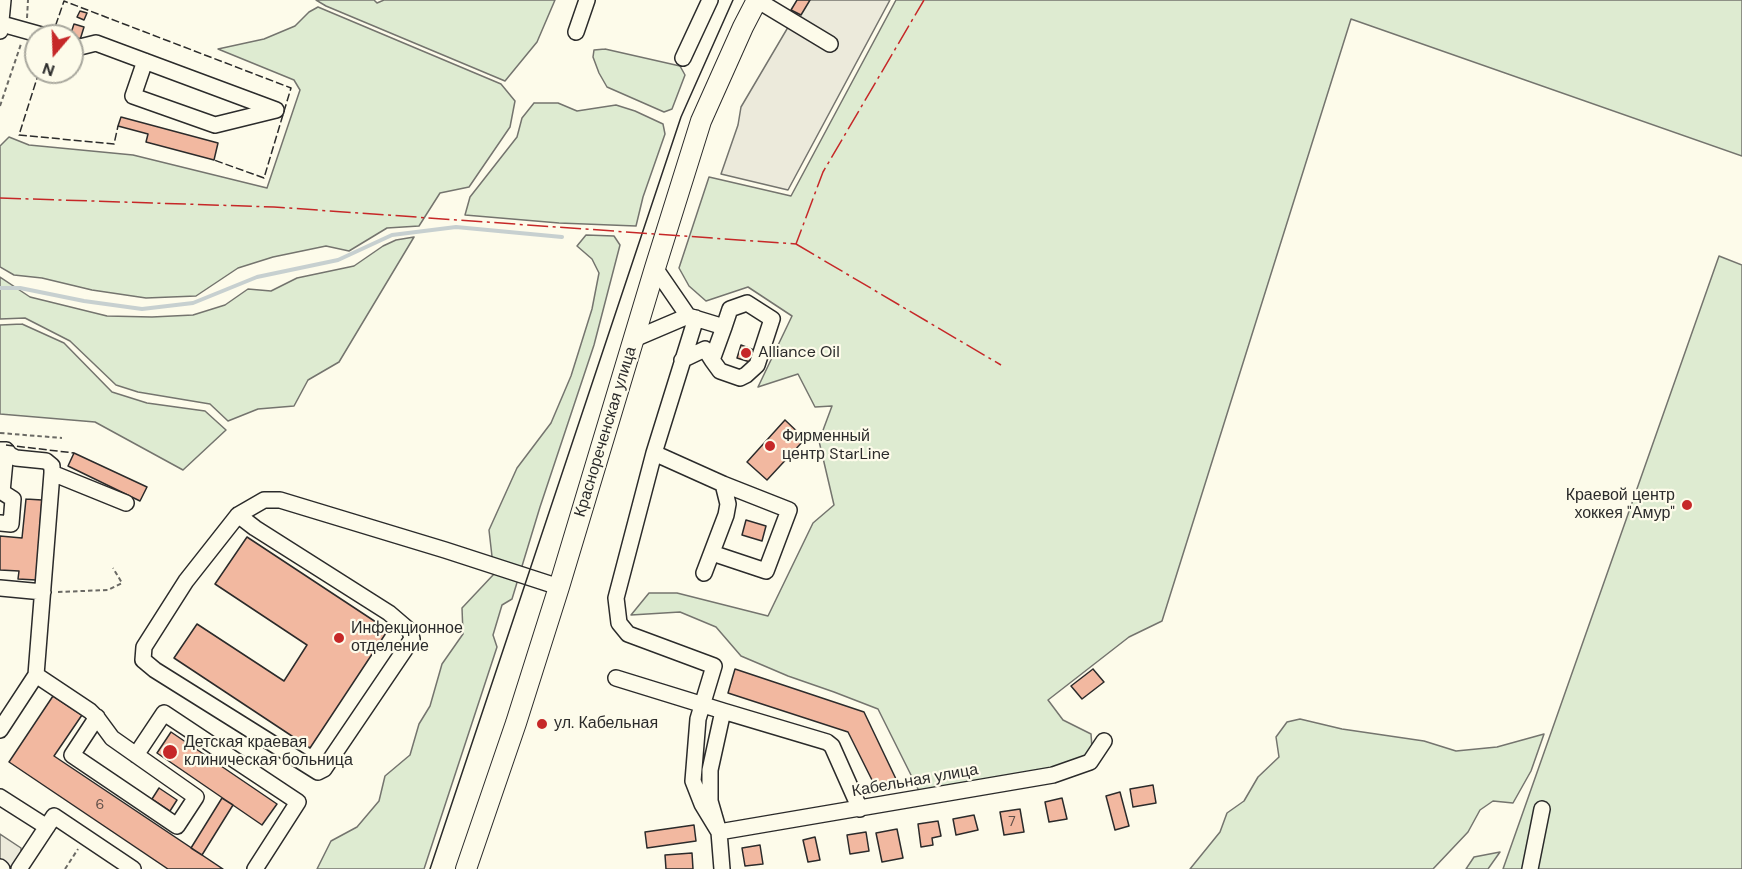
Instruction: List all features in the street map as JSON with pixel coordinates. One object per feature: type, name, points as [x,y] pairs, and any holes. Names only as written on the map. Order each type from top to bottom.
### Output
[{"type":"main road","name":"Краснореченская улица","points":[[466,869],[559,587],[701,121],[757,0]]},
{"type":"street","points":[[3,0],[1,27],[24,30]]},
{"type":"street","points":[[576,32],[587,0]]},
{"type":"street","points":[[683,58],[710,0]]},
{"type":"street","points":[[757,0],[830,44]]},
{"type":"street","points":[[84,46],[96,43],[276,110],[215,124],[133,96],[146,62]]},
{"type":"street","points":[[655,268],[692,317],[724,327]]},
{"type":"street","points":[[682,360],[705,349],[712,360],[720,371],[740,378],[757,365],[772,319],[747,303],[730,309],[712,360]]},
{"type":"street","points":[[634,339],[692,317]]},
{"type":"street","points":[[692,317],[616,598],[619,623],[628,634],[714,666],[698,719],[693,781],[702,804],[719,832]]},
{"type":"street","points":[[0,730],[36,675],[53,469],[49,463],[16,458],[3,450]]},
{"type":"street","points":[[0,523],[11,524],[13,499],[2,492],[3,450]]},
{"type":"street","points":[[654,453],[789,510],[766,571],[712,553]]},
{"type":"street","points":[[52,473],[126,503]]},
{"type":"street","points":[[704,573],[726,515],[728,504],[723,484]]},
{"type":"street","points":[[238,515],[388,613],[410,631],[412,639],[324,769],[318,772],[155,670],[143,660],[144,647],[180,590],[238,515],[264,500],[280,500],[559,587]]},
{"type":"street","points":[[0,588],[43,592]]},
{"type":"street","points":[[36,675],[90,711],[97,717],[112,738],[196,797],[177,826],[72,755],[97,717]]},
{"type":"street","points":[[616,678],[827,742],[832,747],[860,809]]},
{"type":"street","points":[[722,869],[719,832],[710,801],[710,770],[723,711]]},
{"type":"street","points":[[136,755],[164,713],[298,802],[255,869]]},
{"type":"street","name":"Кабельная улица","points":[[719,832],[1053,775],[1090,762],[1104,741]]},
{"type":"street","points":[[0,797],[47,827]]},
{"type":"street","points":[[1530,869],[1542,809]]},
{"type":"street","points":[[19,869],[54,816],[133,869]]},
{"type":"path","points":[[26,24],[28,0]]},
{"type":"path","points":[[0,106],[24,36]]},
{"type":"path","points":[[0,433],[62,438]]},
{"type":"path","points":[[43,592],[108,590],[122,583],[112,568]]},
{"type":"path","points":[[65,869],[86,837]]},
{"type":"green space","points":[[316,0],[374,0],[377,3],[384,0],[555,0],[537,42],[505,81]]},
{"type":"green space","points":[[896,0],[1742,0],[1742,156],[1351,19],[1162,621],[1129,637],[1048,700],[1063,720],[1091,734],[1092,748],[1084,758],[1050,771],[920,793],[878,709],[741,656],[716,627],[680,612],[631,615],[649,593],[677,593],[768,616],[813,523],[834,505],[819,441],[832,406],[815,407],[798,374],[758,387],[792,316],[748,287],[706,301],[689,286],[679,268],[709,177],[791,196]]},
{"type":"green space","points":[[318,7],[501,84],[515,101],[510,127],[469,187],[440,193],[419,226],[387,228],[349,251],[326,246],[273,257],[238,268],[196,296],[146,298],[92,290],[42,278],[14,275],[0,267],[0,146],[9,137],[29,145],[133,155],[267,188],[300,90],[294,80],[218,49],[264,39],[295,26],[309,12]]},
{"type":"green space","points":[[605,49],[680,66],[685,75],[672,109],[664,112],[607,87],[593,57],[594,50]]},
{"type":"green space","points":[[534,103],[558,103],[577,111],[616,105],[663,124],[665,134],[643,197],[636,226],[559,223],[465,215],[470,197],[517,137],[522,118]]},
{"type":"green space","points":[[586,235],[614,236],[620,245],[594,345],[512,599],[502,605],[493,635],[497,647],[424,869],[317,869],[331,841],[357,827],[379,801],[385,776],[410,755],[419,724],[430,706],[442,664],[463,634],[462,608],[494,574],[489,530],[517,468],[551,423],[571,376],[592,309],[599,273],[592,259],[577,246]]},
{"type":"green space","points":[[414,237],[339,362],[308,380],[294,406],[258,409],[228,421],[210,404],[138,392],[116,385],[70,341],[25,318],[0,319],[0,277],[30,297],[107,316],[193,315],[225,305],[248,289],[271,291],[297,278],[354,266],[383,246],[396,240]]},
{"type":"green space","name":"Краевой центр хоккея \"Амур\"","points":[[1719,256],[1742,265],[1742,869],[1503,869]]},
{"type":"green space","points":[[22,324],[64,343],[112,392],[147,403],[205,411],[226,430],[183,470],[95,422],[0,414],[0,325]]},
{"type":"green space","points":[[1300,719],[1342,729],[1424,741],[1456,751],[1497,747],[1544,734],[1531,771],[1513,803],[1493,801],[1480,810],[1468,832],[1433,869],[1190,869],[1220,832],[1227,813],[1244,801],[1258,777],[1279,757],[1276,737],[1287,722]]},
{"type":"green space","points":[[1500,852],[1488,869],[1466,869],[1474,857]]},
{"type":"shaded area","points":[[804,0],[890,0],[788,190],[721,174],[738,125],[741,107]]},
{"type":"shaded area","points":[[0,834],[21,848],[22,869],[0,869]]},
{"type":"building","points":[[797,0],[810,0],[801,15],[791,10]]},
{"type":"building","points":[[80,11],[87,13],[84,20],[77,17]]},
{"type":"building","points":[[121,117],[218,143],[214,160],[146,142],[148,134],[118,126]]},
{"type":"building","points":[[741,345],[754,350],[750,362],[737,358]]},
{"type":"building","points":[[785,420],[805,439],[767,480],[747,462]]},
{"type":"building","points":[[74,453],[147,487],[140,501],[68,466]]},
{"type":"building","points":[[26,499],[42,500],[36,580],[18,579],[19,571],[0,570],[0,536],[22,538]]},
{"type":"building","points":[[746,520],[766,526],[762,541],[742,535]]},
{"type":"building","name":"Инфекционное отделение","points":[[247,537],[388,630],[310,748],[174,658],[197,624],[284,681],[307,645],[215,584]]},
{"type":"building","points":[[735,669],[864,712],[896,779],[876,788],[848,732],[728,693]]},
{"type":"building","points":[[1093,669],[1104,682],[1082,699],[1071,686]]},
{"type":"building","points":[[53,696],[82,715],[54,756],[223,869],[168,869],[9,762]]},
{"type":"building","points":[[171,732],[277,804],[262,825],[157,753]]},
{"type":"building","points":[[1153,785],[1156,803],[1133,807],[1130,789]]},
{"type":"building","points":[[159,788],[177,800],[170,811],[152,799]]},
{"type":"building","points":[[1120,792],[1129,826],[1115,830],[1106,796]]},
{"type":"building","points":[[222,798],[233,805],[202,855],[191,848]]},
{"type":"building","points":[[1062,798],[1067,819],[1049,822],[1045,802]]},
{"type":"building","points":[[1020,809],[1024,832],[1004,835],[1000,812]]},
{"type":"building","points":[[974,815],[978,830],[956,835],[953,819]]},
{"type":"building","points":[[938,821],[941,836],[932,838],[933,845],[921,847],[918,824]]},
{"type":"building","points":[[694,825],[696,841],[647,848],[645,832]]},
{"type":"building","points":[[897,829],[903,858],[882,862],[876,833]]},
{"type":"building","points":[[866,832],[869,851],[850,854],[847,835]]},
{"type":"building","points":[[815,837],[820,860],[808,862],[803,840]]},
{"type":"building","points":[[760,845],[763,864],[745,866],[742,848]]},
{"type":"building","points":[[692,853],[693,869],[666,869],[665,855]]},
{"type":"waterway","points":[[0,288],[20,288],[84,301],[142,309],[193,303],[257,277],[338,260],[392,235],[456,227],[562,237]]},
{"type":"tram line","points":[[430,869],[681,117],[733,0]]},
{"type":"fence","points":[[56,24],[64,1],[291,88],[264,178],[214,160]]},
{"type":"fence","points":[[35,84],[19,135],[114,144],[118,126]]},
{"type":"fence","points":[[6,445],[74,453]]},
{"type":"power","points":[[0,198],[274,207],[796,244],[823,172],[924,0]]},
{"type":"power","points":[[796,244],[1001,365]]},
{"type":"place","name":"Alliance Oil","points":[[746,353]]},
{"type":"place","name":"Фирменный центр StarLine","points":[[770,446]]},
{"type":"place","name":"Краевой центр хоккея \"Амур\"","points":[[1687,505]]},
{"type":"place","name":"Инфекционное отделение","points":[[339,638]]},
{"type":"place","name":"ул. Кабельная","points":[[542,724]]},
{"type":"place","name":"Детская краевая клиническая больница","points":[[170,752]]}]
